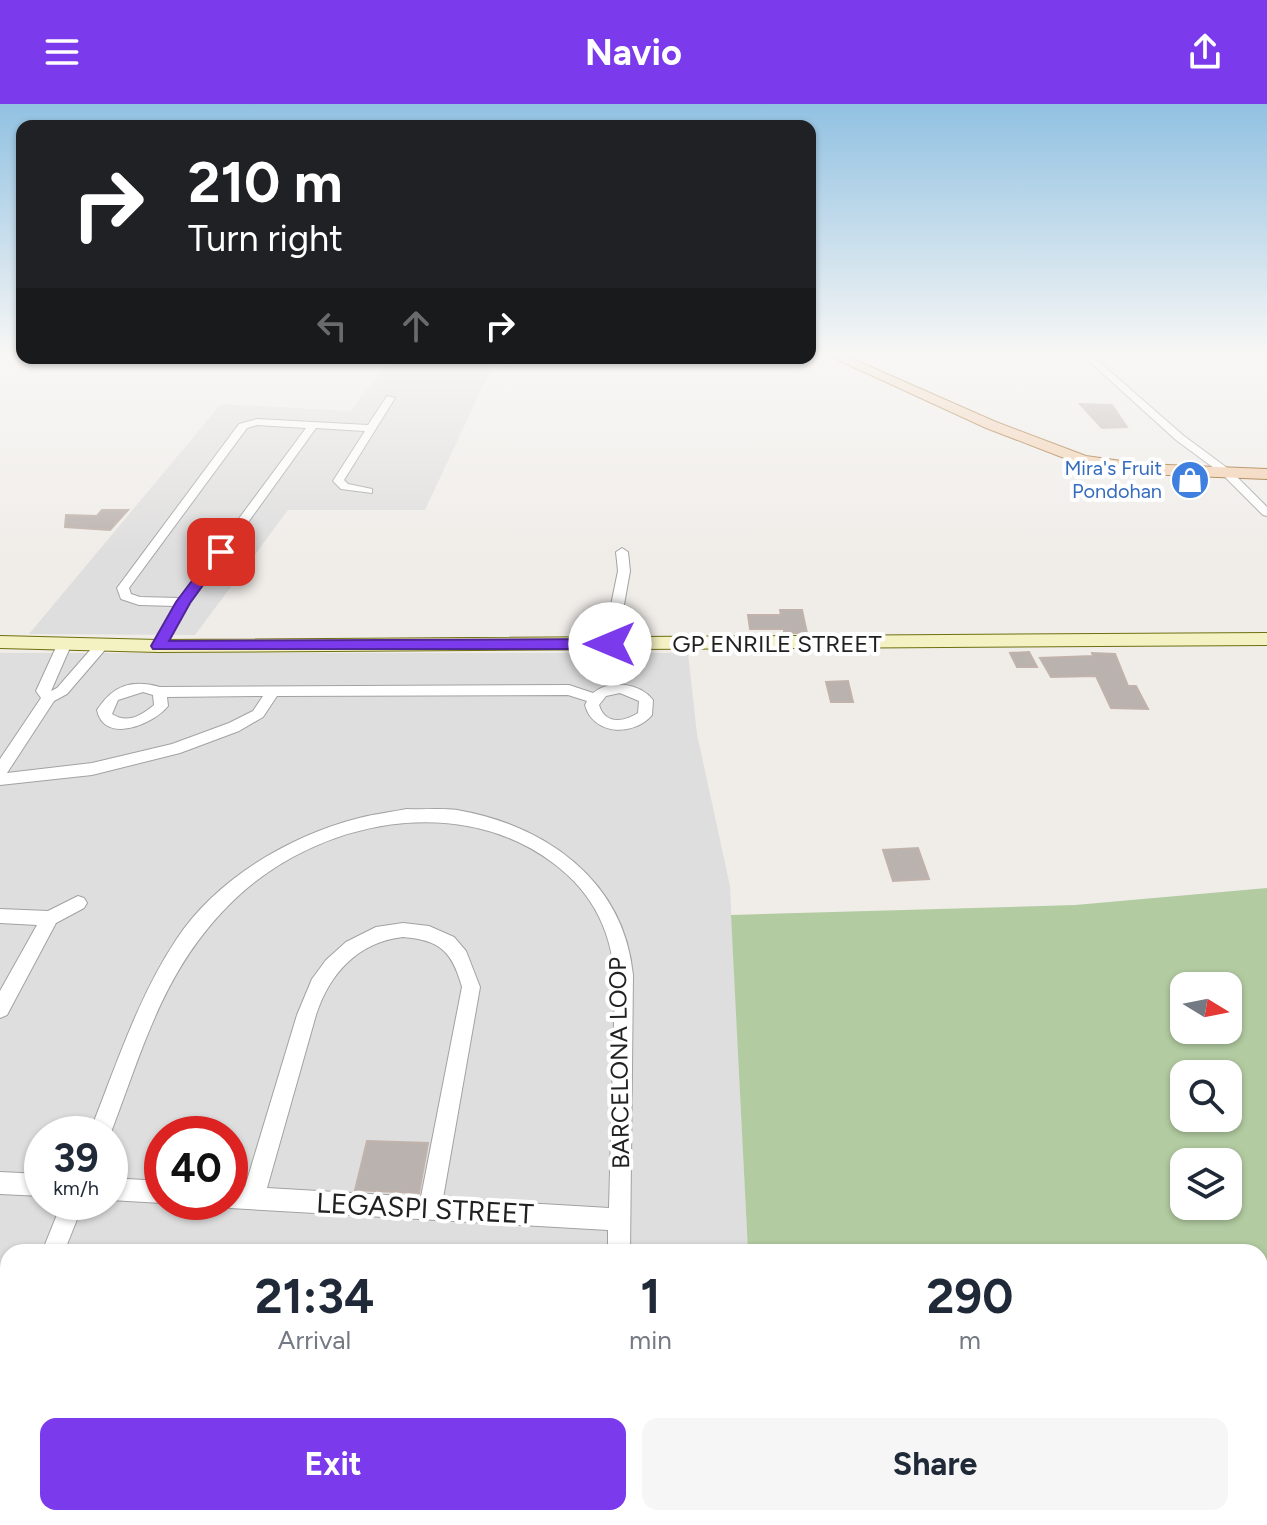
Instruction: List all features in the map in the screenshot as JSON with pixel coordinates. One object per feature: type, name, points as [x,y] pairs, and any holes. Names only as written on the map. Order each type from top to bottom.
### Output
[{"type":"main road","points":[[978,419],[1075,458],[1131,468],[1267,474]]},
{"type":"street","points":[[368,491],[345,487],[338,481],[377,419]]},
{"type":"street","points":[[1159,419],[1226,472],[1267,513]]},
{"type":"street","points":[[184,602],[139,601],[125,596],[123,588],[243,426],[257,422],[372,428]]},
{"type":"street","points":[[158,646],[184,602],[313,425]]},
{"type":"street","points":[[610,644],[624,571],[622,552]]},
{"type":"street","name":"GP ENRILE STREET","points":[[0,642],[158,646],[1267,639]]},
{"type":"street","points":[[49,698],[43,691],[65,643]]},
{"type":"street","points":[[0,771],[49,698],[62,691],[103,644]]},
{"type":"street","points":[[160,692],[569,690],[595,699]]},
{"type":"street","points":[[0,779],[92,769],[175,749],[234,727],[258,714],[273,692]]},
{"type":"street","name":"BARCELONA LOOP","points":[[107,1116],[162,979],[198,923],[245,878],[300,844],[364,822],[419,814],[482,820],[524,835],[566,862],[603,904],[623,960],[619,1244]]},
{"type":"street","points":[[0,916],[50,918],[78,903]]},
{"type":"street","points":[[0,1009],[50,918]]},
{"type":"street","points":[[253,1198],[306,1018],[322,979],[344,952],[377,934],[404,929],[431,933],[449,942],[464,959],[471,987],[430,1209]]},
{"type":"street","points":[[0,1183],[24,1184]]},
{"type":"street","name":"LEGASPI STREET","points":[[248,1198],[620,1220]]},
{"type":"street","points":[[56,1244],[66,1220]]},
{"type":"shaded area","points":[[208,419],[467,419],[425,510],[288,510],[195,635],[29,634]]},
{"type":"shaded area","points":[[0,653],[688,653],[697,734],[730,886],[748,1244],[0,1244]]},
{"type":"green space","points":[[1267,888],[1267,1244],[748,1244],[731,915],[1075,905]]},
{"type":"building","points":[[1094,419],[1122,419],[1127,427],[1102,428]]},
{"type":"building","points":[[102,510],[128,510],[110,530],[65,527],[66,515],[97,516]]},
{"type":"building","points":[[780,610],[802,610],[807,633],[750,629],[748,615],[781,615]]},
{"type":"building","points":[[1029,652],[1037,667],[1017,667],[1010,653]]},
{"type":"building","points":[[1092,653],[1115,654],[1128,686],[1136,686],[1148,709],[1111,708],[1096,676],[1051,677],[1040,658],[1093,656]]},
{"type":"building","points":[[848,681],[853,702],[831,702],[826,682]]},
{"type":"building","points":[[918,848],[929,879],[893,881],[883,850]]},
{"type":"building","points":[[367,1141],[428,1143],[419,1193],[355,1190]]},
{"type":"place","name":"Mira's Fruit Pondohan","points":[[1190,480]]},
{"type":"route","points":[[221,552],[184,602],[158,646],[610,644]]}]
